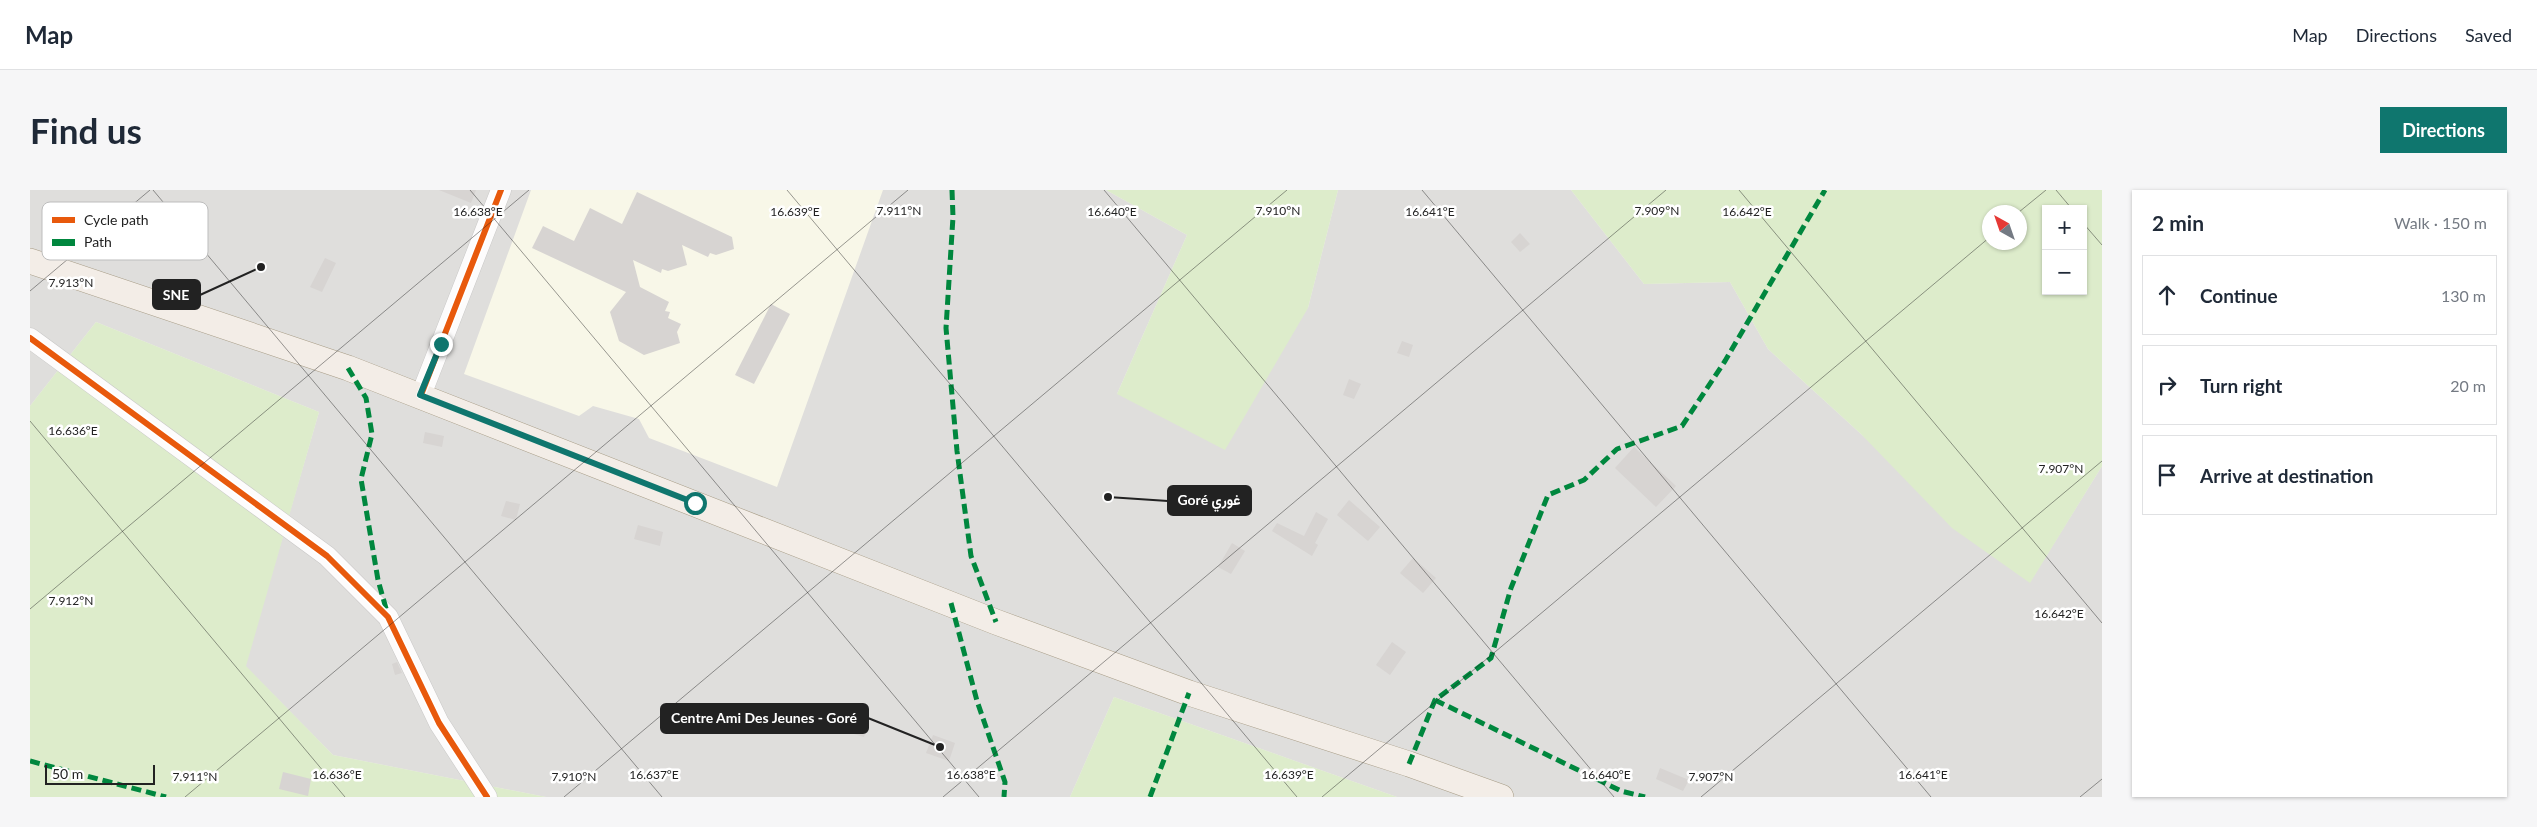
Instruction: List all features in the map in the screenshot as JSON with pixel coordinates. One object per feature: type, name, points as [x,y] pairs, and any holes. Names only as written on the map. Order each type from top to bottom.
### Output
[{"type":"main road","points":[[30,261],[348,368],[996,622],[1189,693],[1409,764],[1501,797]]},
{"type":"street","points":[[420,395],[501,190]]},
{"type":"street","points":[[30,338],[334,562],[388,617],[439,723],[488,797]]},
{"type":"shaded area","points":[[30,190],[1106,190],[1187,235],[1117,394],[1308,308],[1338,190],[1571,190],[1644,284],[1730,282],[1768,349],[1861,434],[2030,582],[2102,466],[2102,797],[1397,797],[1114,697],[1070,797],[546,797],[333,755],[245,666],[319,412],[96,322],[30,406]]},
{"type":"shaded area","points":[[531,190],[883,190],[777,487],[649,438],[639,419],[593,406],[579,416],[464,374]]},
{"type":"green space","points":[[1106,190],[1338,190],[1308,308],[1225,450],[1117,394],[1187,235]]},
{"type":"green space","points":[[1571,190],[2102,190],[2102,466],[2030,583],[1952,528],[1861,434],[1768,349],[1730,282],[1644,284]]},
{"type":"green space","points":[[96,322],[319,412],[246,666],[333,755],[546,797],[30,797],[30,406]]},
{"type":"green space","points":[[1114,697],[1397,797],[1070,797]]},
{"type":"building","points":[[439,190],[476,190],[471,203]]},
{"type":"building","points":[[637,192],[732,237],[734,249],[716,255],[710,253],[708,257],[682,245],[687,265],[668,271],[662,269],[661,273],[633,260],[640,287],[669,302],[665,311],[670,312],[668,318],[681,324],[677,332],[680,343],[644,355],[619,341],[610,312],[626,292],[532,248],[543,226],[574,241],[590,208],[622,224]]},
{"type":"building","points":[[1520,233],[1530,244],[1520,252],[1511,242]]},
{"type":"building","points":[[325,258],[336,263],[322,292],[310,287]]},
{"type":"building","points":[[771,304],[790,314],[754,384],[735,375]]},
{"type":"building","points":[[1402,341],[1413,345],[1409,357],[1397,353]]},
{"type":"building","points":[[1349,379],[1361,384],[1354,399],[1343,395]]},
{"type":"building","points":[[425,432],[444,436],[442,447],[423,443]]},
{"type":"building","points":[[1634,447],[1676,486],[1656,507],[1615,468]]},
{"type":"building","points":[[1349,500],[1380,527],[1368,541],[1337,515]]},
{"type":"building","points":[[506,501],[520,504],[516,520],[501,516]]},
{"type":"building","points":[[1316,512],[1328,519],[1315,543],[1318,545],[1312,556],[1272,531],[1277,523],[1304,536]]},
{"type":"building","points":[[638,525],[663,532],[660,546],[634,539]]},
{"type":"building","points":[[1232,543],[1245,551],[1231,574],[1218,567]]},
{"type":"building","points":[[1413,558],[1436,578],[1423,593],[1400,573]]},
{"type":"building","points":[[1392,642],[1406,652],[1390,675],[1376,665]]},
{"type":"building","points":[[397,662],[402,673],[395,675],[392,664]]},
{"type":"building","points":[[841,714],[869,722],[864,737],[837,729]]},
{"type":"building","points":[[933,735],[955,743],[949,761],[926,753]]},
{"type":"building","points":[[1660,768],[1689,780],[1683,791],[1656,779]]},
{"type":"building","points":[[283,772],[311,779],[308,796],[279,789]]},
{"type":"marked path","points":[[952,190],[953,217],[946,328],[957,451],[971,556],[996,622]]},
{"type":"marked path","points":[[1409,764],[1435,700],[1491,658],[1511,588],[1548,495],[1584,480],[1617,449],[1682,426],[1725,361],[1825,190]]},
{"type":"marked path","points":[[348,368],[366,398],[372,434],[361,479],[378,580],[387,612]]},
{"type":"marked path","points":[[951,603],[977,701],[1005,782],[1004,797]]},
{"type":"marked path","points":[[1150,797],[1189,693]]},
{"type":"marked path","points":[[1435,700],[1621,791],[1645,797]]},
{"type":"marked path","points":[[30,761],[166,797]]},
{"type":"cycle path","points":[[421,395],[501,190]]},
{"type":"cycle path","points":[[30,338],[327,556],[388,617],[439,723],[487,797]]},
{"type":"place","name":"SNE","points":[[261,267]]},
{"type":"place","name":"Goré غوري","points":[[1108,497]]},
{"type":"place","name":"Centre Ami Des Jeunes - Goré","points":[[940,747]]},
{"type":"route","points":[[441,344],[420,395],[695,503]]}]
